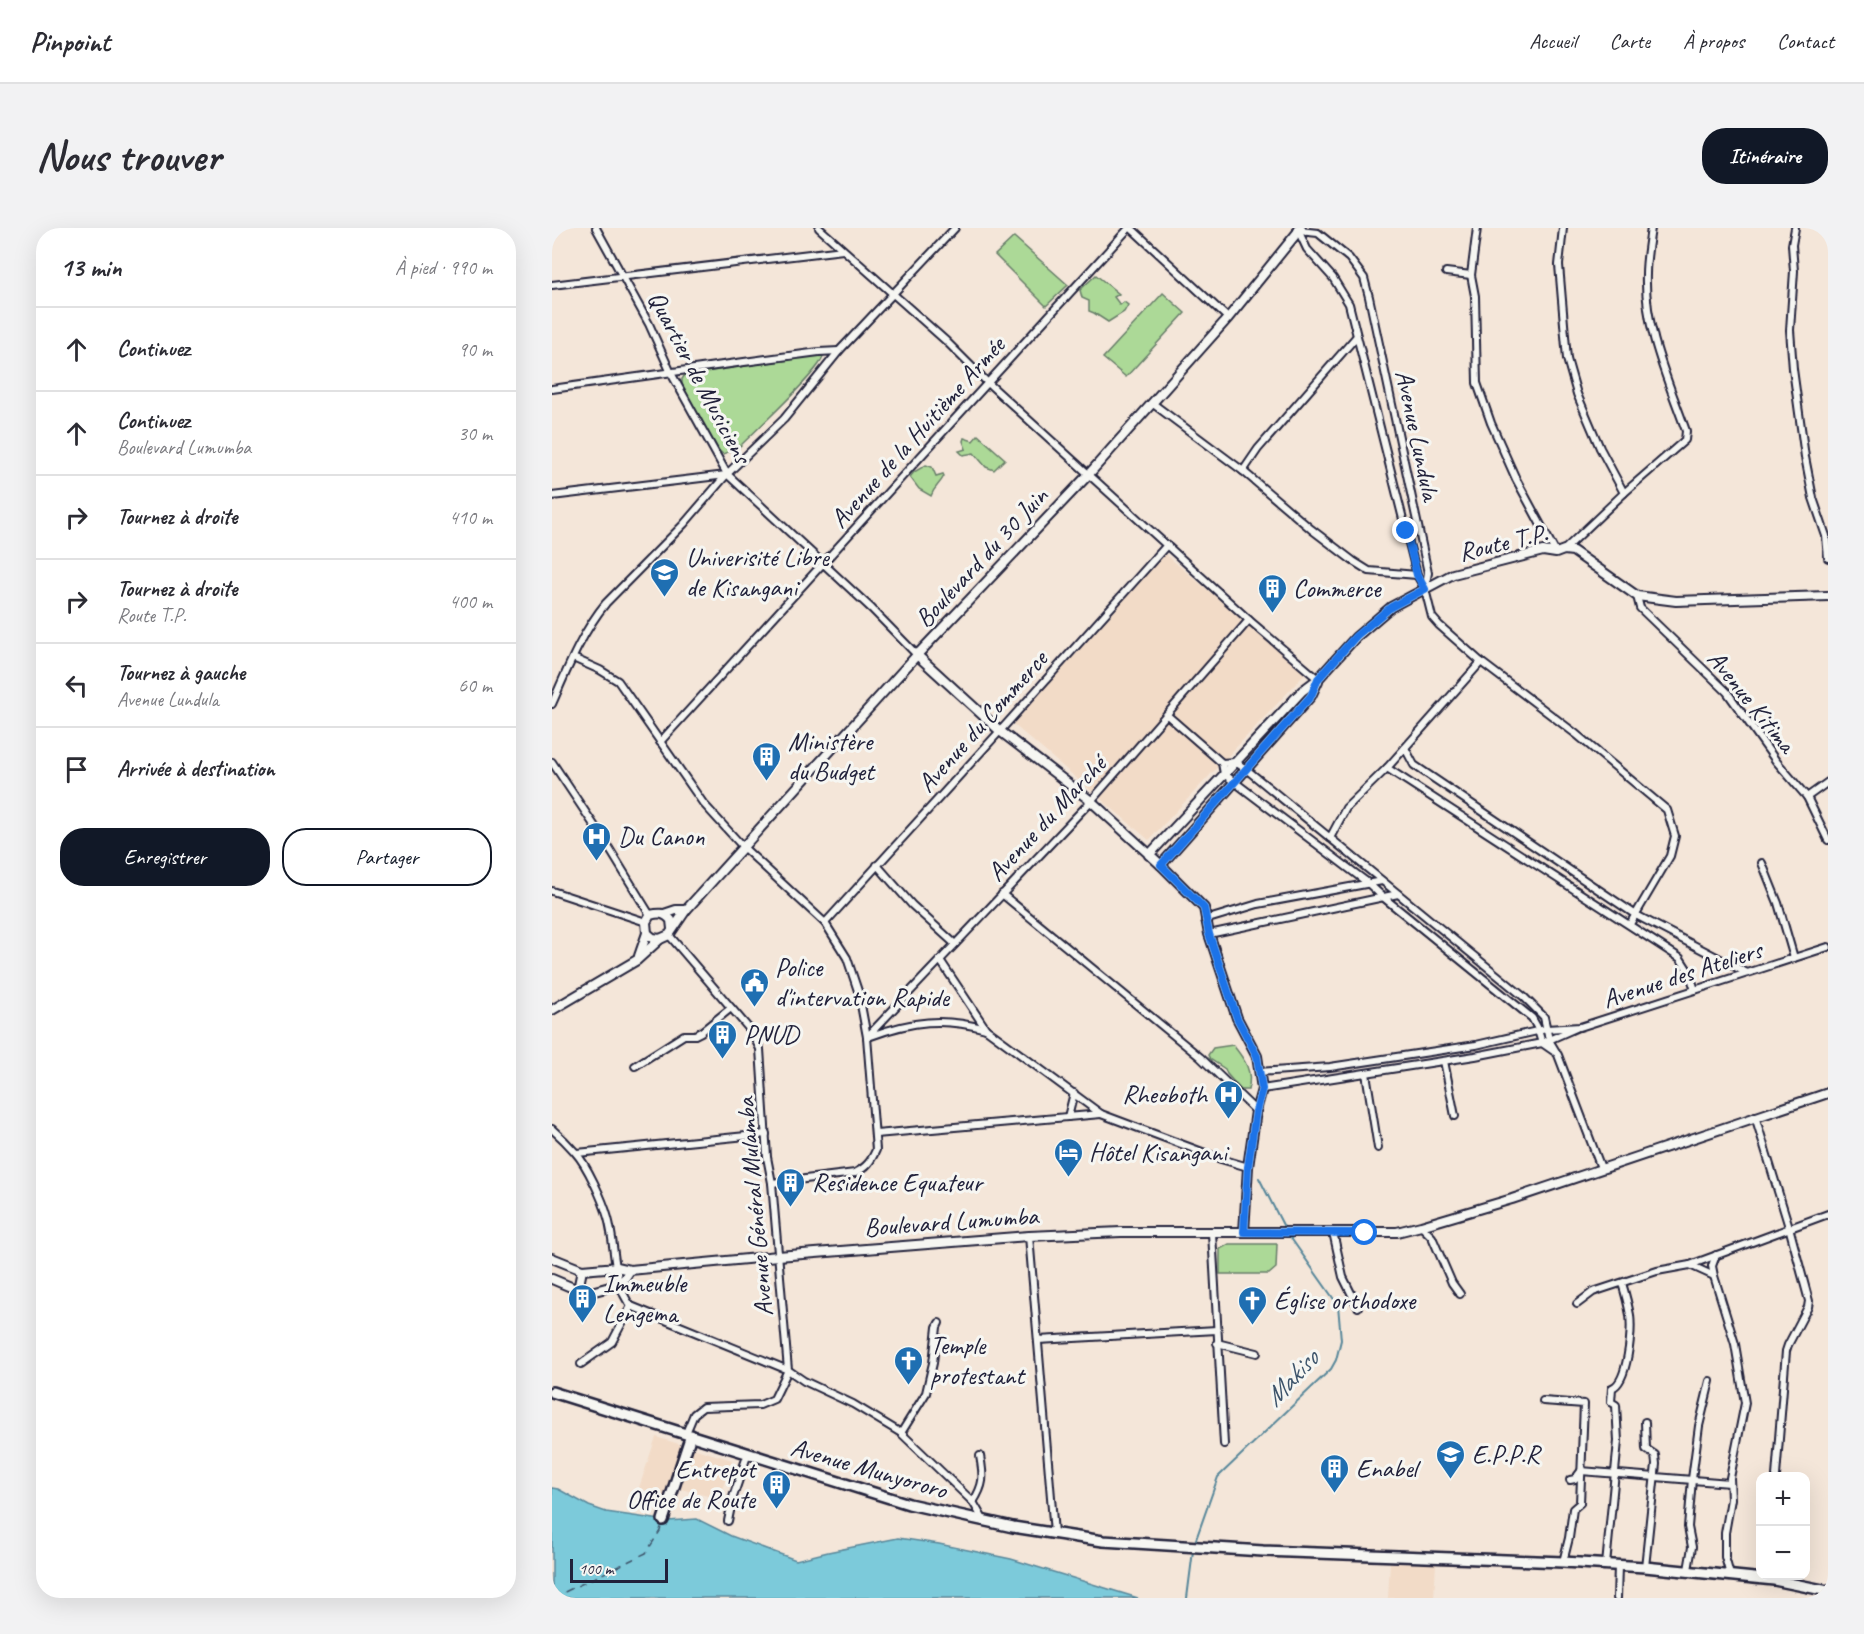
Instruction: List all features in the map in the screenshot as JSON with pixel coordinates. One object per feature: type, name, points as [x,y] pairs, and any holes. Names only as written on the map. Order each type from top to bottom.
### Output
[{"type":"main road","name":"Avenue Munyororo","points":[[552,1392],[909,1504],[984,1521],[1103,1542],[1563,1562],[1756,1577]]},
{"type":"main road","points":[[663,1520],[688,1434]]},
{"type":"main road","name":"Avenue Munyororo","points":[[1782,1580],[1828,1591]]},
{"type":"street","name":"Quartier de Musiciens","points":[[596,228],[649,324],[671,373],[727,474],[872,609],[917,655]]},
{"type":"street","points":[[819,228],[946,341],[987,382],[1249,620],[1318,679]]},
{"type":"street","points":[[552,704],[597,613],[684,524],[727,474],[784,419],[838,351],[955,228]]},
{"type":"street","points":[[1130,228],[1228,318]]},
{"type":"street","name":"Avenue de la Huitième Armée","points":[[660,742],[1130,228]]},
{"type":"street","points":[[1477,228],[1471,275],[1475,297],[1477,383],[1483,404],[1516,479],[1556,553]]},
{"type":"street","points":[[1563,228],[1559,265],[1567,359],[1577,394],[1600,448],[1624,493]]},
{"type":"street","points":[[1564,550],[1624,493],[1685,440],[1686,431],[1660,361],[1648,309],[1646,275],[1651,228]]},
{"type":"street","points":[[1795,228],[1792,245],[1794,271],[1790,330],[1793,369],[1805,457],[1813,498],[1826,536],[1828,558]]},
{"type":"street","name":"Boulevard du 30 Juin","points":[[670,932],[686,910],[917,655],[1089,474],[1228,318],[1299,229]]},
{"type":"street","name":"Avenue Lundula","points":[[1299,229],[1307,249],[1344,293],[1349,304],[1417,575],[1425,589]]},
{"type":"street","name":"Avenue Lundula","points":[[1299,229],[1318,233],[1349,258],[1364,278],[1428,573],[1425,589]]},
{"type":"street","points":[[552,285],[843,250]]},
{"type":"street","points":[[1446,272],[1471,275]]},
{"type":"street","points":[[1243,471],[1258,449],[1356,337]]},
{"type":"street","points":[[552,389],[808,353],[838,351]]},
{"type":"street","points":[[1152,403],[1243,471],[1311,529],[1369,571],[1417,575]]},
{"type":"street","points":[[552,496],[727,474]]},
{"type":"street","name":"Avenue du Commerce","points":[[825,923],[1167,545]]},
{"type":"street","name":"Route T.P.","points":[[1149,855],[1302,691],[1318,679],[1356,636],[1391,607],[1454,574],[1543,551],[1556,553],[1564,550],[1573,551],[1585,558],[1637,596]]},
{"type":"street","points":[[1425,589],[1432,617],[1481,662],[1576,734],[1666,810],[1675,836],[1670,856],[1630,924]]},
{"type":"street","points":[[1637,596],[1676,600],[1828,596]]},
{"type":"street","name":"Avenue Kitima","points":[[1637,596],[1640,608],[1726,692],[1776,761],[1807,797],[1828,840]]},
{"type":"street","name":"Avenue du Marché","points":[[867,1037],[1091,801],[1249,620]]},
{"type":"street","points":[[917,655],[1000,731],[1091,801],[1204,908],[1209,934],[1237,1018],[1257,1056],[1262,1089],[1256,1111],[1248,1167],[1244,1232]]},
{"type":"street","points":[[573,658],[618,681],[703,803],[744,848],[825,923],[847,958],[853,974],[867,1037],[876,1150],[864,1169],[855,1173],[772,1184]]},
{"type":"street","points":[[1330,838],[1346,808],[1388,768],[1481,662]]},
{"type":"street","name":"Route T.P.","points":[[1161,865],[1311,696],[1318,679]]},
{"type":"street","points":[[1167,715],[1222,763],[1224,774],[1368,883],[1532,1018],[1545,1042],[1558,1054],[1601,1168]]},
{"type":"street","points":[[1405,748],[1414,765],[1636,915],[1747,973]]},
{"type":"street","points":[[552,762],[604,840],[648,919],[647,933],[637,960]]},
{"type":"street","points":[[1222,763],[1235,762],[1246,769],[1524,997],[1544,1017],[1545,1042]]},
{"type":"street","points":[[1388,768],[1680,958],[1689,972],[1695,990]]},
{"type":"street","points":[[1807,797],[1828,782]]},
{"type":"street","points":[[1453,810],[1465,800]]},
{"type":"street","points":[[1762,863],[1778,903],[1794,958]]},
{"type":"street","points":[[877,865],[912,905],[955,944]]},
{"type":"street","points":[[1205,920],[1258,904],[1382,881]]},
{"type":"street","points":[[552,891],[648,919],[659,913],[686,910]]},
{"type":"street","points":[[1002,894],[1200,1057],[1256,1111]]},
{"type":"street","points":[[1209,934],[1398,894]]},
{"type":"street","points":[[552,1010],[637,960],[670,932],[670,920],[664,914]]},
{"type":"street","name":"Avenue Général Mulamba","points":[[670,932],[751,1031],[760,1049],[767,1157],[772,1184],[788,1370]]},
{"type":"street","points":[[647,933],[653,938],[660,939]]},
{"type":"street","name":"Avenue des Ateliers","points":[[1259,1072],[1330,1067],[1476,1045],[1546,1029],[1580,1027],[1828,947]]},
{"type":"street","points":[[940,960],[986,1029]]},
{"type":"street","points":[[636,1066],[684,1035],[701,1032],[731,1008]]},
{"type":"street","points":[[867,1037],[898,1026],[921,1022],[965,1023],[986,1029],[1101,1114],[1248,1167]]},
{"type":"street","points":[[1262,1089],[1444,1061],[1545,1042],[1580,1027]]},
{"type":"street","points":[[1444,1061],[1455,1116]]},
{"type":"street","points":[[1366,1073],[1377,1148]]},
{"type":"street","points":[[1068,1117],[1074,1093]]},
{"type":"street","name":"Boulevard Lumumba","points":[[552,1258],[582,1270],[617,1267],[630,1270],[1029,1236],[1121,1232],[1381,1233],[1421,1226],[1512,1199],[1828,1093]]},
{"type":"street","points":[[876,1134],[1101,1114]]},
{"type":"street","points":[[1755,1116],[1790,1227],[1809,1301],[1786,1351],[1776,1472]]},
{"type":"street","points":[[552,1129],[577,1154],[602,1200],[613,1239],[621,1284],[626,1299],[632,1306],[788,1370],[804,1382],[853,1404],[901,1433],[973,1502],[984,1521]]},
{"type":"street","points":[[577,1154],[766,1134]]},
{"type":"street","points":[[1577,1304],[1593,1292],[1657,1271],[1690,1265],[1828,1214]]},
{"type":"street","points":[[1421,1226],[1432,1237],[1452,1283],[1460,1294]]},
{"type":"street","points":[[1212,1233],[1224,1444]]},
{"type":"street","points":[[1333,1233],[1343,1277],[1358,1307]]},
{"type":"street","points":[[1029,1236],[1054,1533]]},
{"type":"street","points":[[1716,1255],[1712,1266],[1735,1344],[1745,1403],[1730,1483],[1731,1499],[1725,1533],[1725,1557],[1730,1575]]},
{"type":"street","points":[[1690,1265],[1714,1276]]},
{"type":"street","points":[[579,1290],[582,1270]]},
{"type":"street","points":[[552,1279],[579,1290],[591,1292],[621,1284],[630,1270]]},
{"type":"street","points":[[1606,1565],[1618,1441],[1616,1405],[1611,1402],[1612,1388],[1617,1386],[1624,1374],[1630,1317],[1622,1282]]},
{"type":"street","points":[[581,1364],[612,1342],[632,1306]]},
{"type":"street","points":[[901,1433],[926,1393],[939,1323]]},
{"type":"street","points":[[1038,1340],[1217,1330]]},
{"type":"street","points":[[1217,1343],[1257,1353]]},
{"type":"street","points":[[688,1434],[694,1413],[703,1407],[768,1403],[774,1399],[788,1370]]},
{"type":"street","points":[[1688,1570],[1692,1547],[1688,1527],[1692,1479],[1699,1426],[1710,1381]]},
{"type":"street","points":[[1543,1401],[1584,1404],[1580,1503],[1573,1509],[1563,1562]]},
{"type":"street","points":[[1645,1422],[1646,1449],[1655,1455],[1645,1567]]},
{"type":"street","points":[[728,1521],[733,1497],[748,1453]]},
{"type":"street","points":[[973,1502],[981,1489],[983,1473],[980,1456]]},
{"type":"street","points":[[1581,1471],[1730,1483]]},
{"type":"street","points":[[1570,1480],[1575,1479],[1581,1471]]},
{"type":"street","points":[[1617,1598],[1618,1566]]},
{"type":"shaded area","points":[[1165,554],[1306,673],[1149,840],[1013,724]]},
{"type":"shaded area","points":[[656,1437],[732,1460],[719,1499],[677,1488],[668,1521],[658,1519],[663,1496],[639,1488]]},
{"type":"shaded area","points":[[1390,1563],[1436,1564],[1434,1598],[1388,1598]]},
{"type":"green space","points":[[1014,237],[1068,285],[1046,306],[995,255]]},
{"type":"green space","points":[[1096,275],[1119,294],[1114,297],[1120,305],[1124,302],[1128,305],[1124,312],[1108,322],[1089,311],[1089,301],[1082,298],[1080,290]]},
{"type":"green space","points":[[1163,293],[1185,313],[1126,377],[1103,358]]},
{"type":"green space","points":[[820,355],[823,357],[819,365],[785,402],[738,448],[723,454],[718,450],[682,386],[682,379],[685,375]]},
{"type":"green space","points":[[978,435],[1005,459],[994,470],[986,467],[974,453],[963,455],[959,451],[966,449],[964,438],[973,441]]},
{"type":"green space","points":[[926,465],[932,467],[936,476],[943,474],[944,476],[931,496],[919,489],[910,477]]},
{"type":"green space","points":[[1233,1045],[1249,1071],[1248,1090],[1241,1090],[1225,1069],[1210,1059],[1208,1055],[1213,1048]]},
{"type":"green space","points":[[1229,1244],[1277,1244],[1276,1268],[1269,1274],[1220,1274],[1220,1249]]},
{"type":"water","points":[[552,1488],[606,1512],[668,1521],[697,1519],[731,1536],[796,1560],[898,1538],[1011,1559],[1138,1598],[552,1598]]},
{"type":"waterway","name":"Makiso","points":[[1259,1178],[1285,1229]]},
{"type":"waterway","name":"Makiso","points":[[1194,1545],[1218,1477],[1331,1369],[1336,1360],[1341,1340],[1338,1305],[1288,1234]]},
{"type":"waterway","name":"Makiso","points":[[1187,1598],[1193,1551]]},
{"type":"ferry route","points":[[552,1598],[646,1553],[660,1531],[662,1523]]},
{"type":"place","name":"Univerisité Libre de Kisangani","points":[[665,598]]},
{"type":"place","name":"Commerce","points":[[1272,614]]},
{"type":"place","name":"Ministère du Budget","points":[[767,782]]},
{"type":"place","name":"Du Canon","points":[[597,862]]},
{"type":"place","name":"Police d'intervation Rapide","points":[[754,1008]]},
{"type":"place","name":"PNUD","points":[[723,1060]]},
{"type":"place","name":"Rheoboth","points":[[1228,1120]]},
{"type":"place","name":"Hôtel Kisangani","points":[[1068,1178]]},
{"type":"place","name":"Residence Equateur","points":[[791,1208]]},
{"type":"place","name":"Immeuble Lengema","points":[[582,1324]]},
{"type":"place","name":"Église orthodoxe","points":[[1253,1326]]},
{"type":"place","name":"Temple protestant","points":[[909,1386]]},
{"type":"place","name":"E.P.P.R","points":[[1451,1480]]},
{"type":"place","name":"Enabel","points":[[1335,1494]]},
{"type":"place","name":"Entrepot Office de Route","points":[[776,1510]]},
{"type":"route","points":[[1365,1233],[1244,1232],[1248,1167],[1256,1111],[1262,1089],[1257,1056],[1237,1018],[1209,934],[1204,908],[1161,865],[1311,696],[1318,679],[1356,636],[1391,607],[1425,589],[1417,575],[1406,531]]}]
